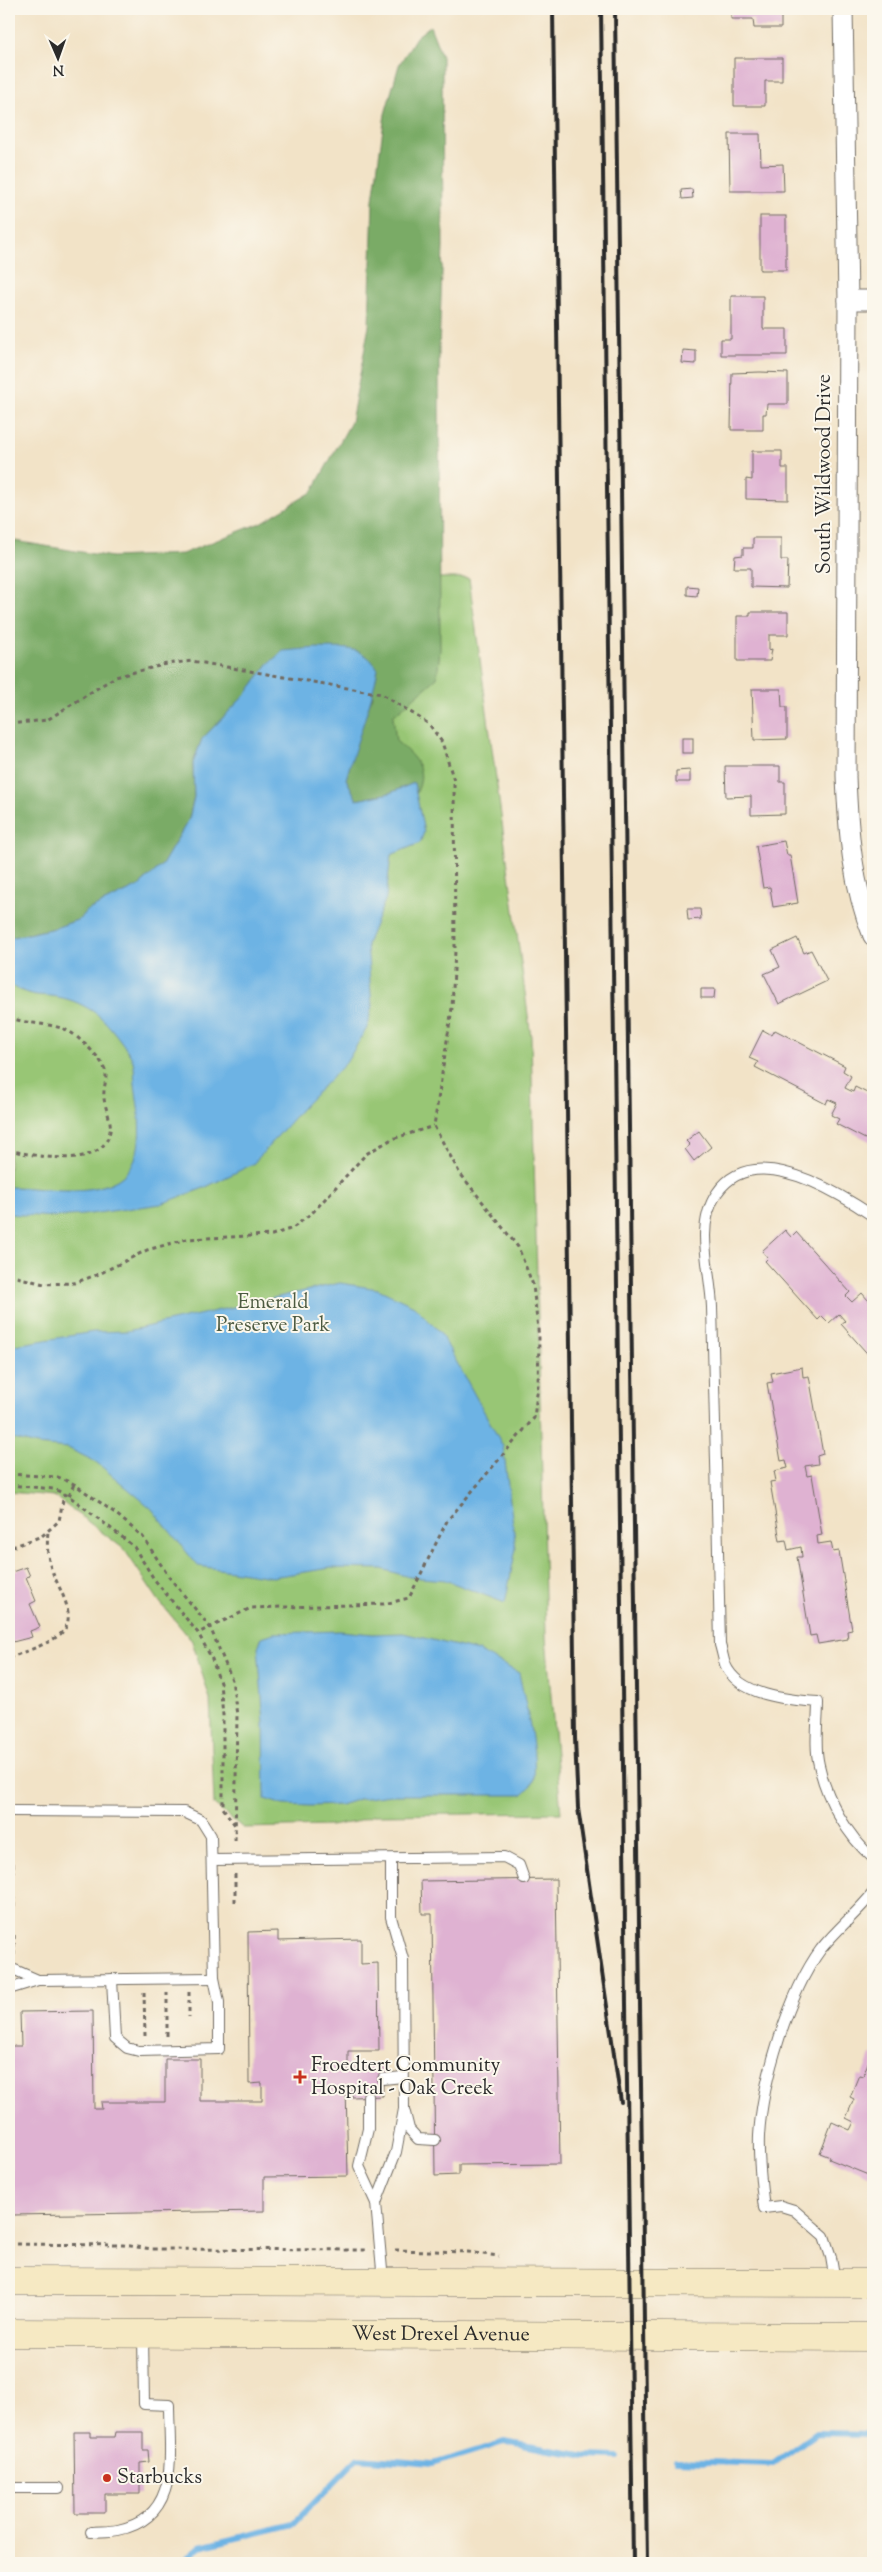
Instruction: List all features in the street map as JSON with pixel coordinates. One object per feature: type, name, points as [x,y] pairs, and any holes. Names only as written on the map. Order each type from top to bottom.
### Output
[{"type":"street","name":"South Wildwood Drive","points":[[843,9],[848,300],[848,825],[860,892],[873,936]]},
{"type":"street","points":[[848,300],[873,300]]},
{"type":"street","points":[[9,2281],[873,2282]]},
{"type":"street","name":"West Drexel Avenue","points":[[9,2334],[873,2337]]},
{"type":"lane","points":[[873,1216],[814,1182],[788,1173],[768,1170],[750,1171],[729,1180],[718,1192],[708,1212],[705,1235],[712,1302],[720,1644],[726,1665],[740,1681],[762,1694],[782,1699],[818,1702],[818,1763],[826,1790],[841,1818],[864,1850],[873,1858]]},
{"type":"lane","points":[[9,1811],[184,1812],[202,1820],[211,1836],[213,1860],[214,1978],[219,2002],[219,2049],[145,2051],[127,2048],[115,2038],[112,1979]]},
{"type":"lane","points":[[213,1860],[504,1857],[519,1865],[524,1879]]},
{"type":"lane","points":[[391,1859],[391,1917],[403,1959],[404,2109],[409,2129],[418,2138],[435,2140]]},
{"type":"lane","points":[[835,2282],[831,2257],[824,2236],[794,2210],[781,2206],[764,2208],[759,2159],[759,2134],[763,2104],[780,2039],[805,1975],[821,1949],[873,1893]]},
{"type":"lane","points":[[9,1970],[15,1970],[38,1980]]},
{"type":"lane","points":[[9,1989],[15,1989],[38,1980],[214,1978]]},
{"type":"lane","points":[[383,2079],[403,2078]]},
{"type":"lane","points":[[368,2096],[368,2129],[359,2166],[376,2203],[383,2281]]},
{"type":"lane","points":[[376,2203],[396,2152],[404,2109]]},
{"type":"lane","points":[[90,2532],[118,2530],[138,2522],[154,2510],[163,2497],[170,2480],[168,2405],[144,2404],[143,2333]]},
{"type":"lane","points":[[9,2488],[59,2488]]},
{"type":"path","points":[[9,724],[47,720],[115,677],[167,664],[192,661],[382,694],[404,706],[429,724],[442,742],[454,781],[455,951],[452,1008],[434,1126],[459,1172],[518,1247],[532,1285],[539,1338],[538,1385],[534,1418],[446,1521],[409,1598],[384,1604],[251,1608],[198,1633]]},
{"type":"path","points":[[9,1017],[20,1022],[57,1025],[76,1036],[102,1063],[106,1073],[104,1098],[110,1132],[99,1149],[84,1157],[59,1158],[9,1150]]},
{"type":"path","points":[[9,1276],[44,1284],[74,1283],[99,1274],[147,1250],[188,1239],[272,1235],[293,1228],[314,1211],[366,1154],[392,1139],[434,1126]]},
{"type":"path","points":[[9,1474],[58,1477],[74,1484],[115,1513],[143,1537],[169,1576],[210,1627],[232,1680],[237,1715],[234,1844]]},
{"type":"path","points":[[69,1496],[74,1484]]},
{"type":"path","points":[[9,1485],[54,1489],[69,1496],[134,1547],[154,1579],[198,1633],[212,1659],[220,1683],[223,1715],[223,1808],[235,1825]]},
{"type":"path","points":[[12,1547],[42,1536],[59,1521],[64,1494]]},
{"type":"path","points":[[9,1658],[60,1635],[66,1626],[67,1614],[64,1593],[54,1578],[49,1563],[48,1531]]},
{"type":"path","points":[[13,1862],[14,1907]]},
{"type":"path","points":[[234,1874],[235,1906]]},
{"type":"path","points":[[14,1935],[14,1959]]},
{"type":"path","points":[[144,1979],[145,2051]]},
{"type":"path","points":[[167,1979],[168,2050]]},
{"type":"path","points":[[189,1979],[189,2017]]},
{"type":"path","points":[[9,2244],[123,2245],[152,2249],[351,2250]]},
{"type":"green space","points":[[430,26],[442,57],[443,247],[439,350],[440,650],[437,678],[393,716],[396,741],[413,758],[420,770],[420,785],[416,794],[414,783],[390,793],[357,800],[346,779],[360,727],[373,695],[268,664],[246,694],[202,739],[193,763],[194,797],[189,819],[162,865],[139,886],[88,910],[81,919],[55,928],[9,938],[9,540],[112,557],[182,554],[260,523],[312,492],[351,422],[369,326],[373,200],[385,114],[399,65],[416,37]]},
{"type":"green space","name":"Emerald Preserve Park","points":[[9,577],[469,578],[531,1037],[546,1637],[561,1813],[374,1815],[355,1822],[330,1826],[243,1828],[214,1805],[210,1699],[192,1641],[159,1601],[124,1549],[54,1496],[9,1492]]},
{"type":"water","points":[[343,648],[358,652],[365,655],[378,669],[346,779],[357,800],[390,793],[414,783],[424,832],[420,843],[391,855],[386,898],[367,944],[372,1006],[367,1028],[346,1063],[304,1106],[253,1164],[204,1188],[161,1204],[83,1215],[53,1217],[9,1214],[9,1187],[60,1190],[86,1189],[111,1183],[123,1175],[132,1165],[137,1153],[139,1125],[134,1063],[123,1044],[102,1019],[84,1006],[63,998],[31,994],[10,985],[9,938],[55,928],[80,919],[88,910],[139,886],[162,865],[189,819],[194,797],[193,763],[202,739],[246,694],[268,664],[283,651]]},
{"type":"water","points":[[340,1283],[378,1289],[414,1306],[440,1332],[503,1446],[516,1548],[505,1603],[445,1580],[409,1577],[382,1569],[331,1568],[272,1577],[198,1566],[151,1508],[96,1462],[68,1448],[37,1445],[9,1438],[9,1346],[93,1332],[127,1331]]},
{"type":"water","points":[[340,1631],[373,1634],[403,1633],[478,1651],[519,1673],[534,1752],[534,1777],[529,1788],[521,1795],[391,1795],[359,1799],[340,1805],[283,1805],[265,1799],[264,1723],[258,1647],[262,1637],[274,1633]]},
{"type":"building","points":[[731,9],[781,9],[781,28],[754,28],[753,19],[731,19]]},
{"type":"building","points":[[734,58],[782,58],[782,81],[765,81],[765,106],[734,106]]},
{"type":"building","points":[[729,134],[760,134],[761,165],[783,164],[784,191],[730,191]]},
{"type":"building","points":[[692,189],[693,198],[682,199],[681,190]]},
{"type":"building","points":[[760,216],[786,216],[786,270],[760,270]]},
{"type":"building","points":[[731,296],[763,296],[763,329],[787,329],[787,355],[721,355],[721,339],[731,339]]},
{"type":"building","points":[[683,350],[696,351],[696,364],[682,363]]},
{"type":"building","points":[[732,373],[788,373],[788,404],[767,404],[766,414],[763,414],[763,430],[731,430]]},
{"type":"building","points":[[752,451],[782,451],[782,468],[788,468],[788,500],[746,499],[746,479],[752,480]]},
{"type":"building","points":[[753,538],[781,538],[781,560],[788,560],[787,588],[751,587],[751,568],[734,568],[735,556],[743,555],[743,548],[753,548]]},
{"type":"building","points":[[687,586],[698,587],[697,596],[687,595]]},
{"type":"building","points":[[750,612],[788,612],[788,635],[769,635],[769,650],[772,649],[770,661],[737,661],[737,616],[750,616]]},
{"type":"building","points":[[752,689],[781,689],[782,707],[787,707],[787,739],[754,740]]},
{"type":"building","points":[[682,738],[693,738],[693,753],[682,753]]},
{"type":"building","points":[[725,766],[780,766],[780,782],[785,782],[785,814],[751,815],[751,796],[726,797]]},
{"type":"building","points":[[690,770],[690,782],[676,782],[676,771]]},
{"type":"building","points":[[784,841],[787,855],[790,855],[798,903],[773,907],[770,887],[763,888],[756,846]]},
{"type":"building","points":[[687,909],[700,909],[701,919],[688,920]]},
{"type":"building","points":[[797,938],[804,953],[811,950],[827,981],[779,1004],[764,974],[780,967],[772,950]]},
{"type":"building","points":[[701,989],[715,989],[714,998],[701,998]]},
{"type":"building","points":[[763,1030],[772,1035],[775,1030],[845,1066],[843,1071],[851,1076],[845,1088],[853,1092],[855,1087],[873,1096],[873,1143],[836,1124],[839,1119],[831,1115],[837,1103],[828,1099],[826,1104],[755,1067],[758,1062],[749,1058]]},
{"type":"building","points":[[699,1131],[711,1147],[694,1161],[685,1149],[690,1145],[686,1141]]},
{"type":"building","points":[[785,1230],[791,1237],[796,1232],[850,1292],[846,1296],[852,1302],[862,1293],[868,1300],[873,1298],[873,1360],[841,1324],[845,1321],[839,1314],[829,1323],[822,1316],[818,1320],[765,1261],[768,1258],[762,1251]]},
{"type":"building","points":[[802,1367],[803,1377],[809,1376],[823,1454],[817,1456],[818,1464],[805,1466],[807,1476],[812,1475],[822,1535],[817,1536],[818,1544],[831,1542],[833,1552],[839,1551],[852,1630],[847,1631],[848,1639],[818,1644],[816,1635],[810,1636],[797,1557],[802,1557],[801,1547],[788,1550],[786,1540],[780,1541],[770,1482],[776,1481],[774,1471],[788,1468],[786,1460],[781,1461],[767,1383],[773,1382],[771,1373]]},
{"type":"building","points":[[26,1567],[30,1576],[26,1577],[36,1601],[30,1604],[40,1627],[30,1631],[32,1637],[9,1643],[9,1573]]},
{"type":"building","points":[[556,1879],[560,2164],[459,2165],[459,2175],[435,2176],[432,1914],[422,1914],[421,1881]]},
{"type":"building","name":"Froedtert Community Hospital - Oak Creek","points":[[278,1931],[278,1941],[361,1939],[361,1964],[378,1963],[379,2051],[348,2051],[348,2070],[352,2070],[352,2065],[383,2064],[383,2096],[352,2097],[352,2086],[346,2086],[348,2176],[264,2177],[264,2211],[12,2215],[9,2046],[21,2046],[20,2012],[93,2011],[94,2109],[102,2109],[101,2102],[165,2102],[165,2059],[200,2059],[200,2101],[262,2101],[262,2083],[249,2084],[248,1932]]},
{"type":"building","points":[[871,2055],[873,2055],[873,2177],[829,2159],[830,2157],[820,2153],[832,2122],[850,2130],[854,2122],[846,2118],[854,2099],[850,2097],[859,2075],[863,2076]]},
{"type":"building","name":"Starbucks","points":[[74,2432],[90,2432],[90,2437],[115,2437],[116,2432],[143,2432],[143,2450],[148,2450],[149,2462],[140,2463],[140,2494],[105,2494],[105,2513],[75,2513]]},
{"type":"waterway","points":[[676,2461],[773,2464],[816,2433],[873,2434]]},
{"type":"waterway","points":[[181,2563],[200,2547],[293,2524],[358,2458],[433,2464],[504,2442],[586,2456],[617,2457]]},
{"type":"railway","points":[[553,9],[575,1738],[578,1808],[621,2102]]},
{"type":"railway","points":[[601,9],[633,2563]]},
{"type":"railway","points":[[615,9],[647,2563]]},
{"type":"place","name":"Froedtert Community Hospital - Oak Creek","points":[[300,2077]]},
{"type":"place","name":"Starbucks","points":[[107,2478]]}]
